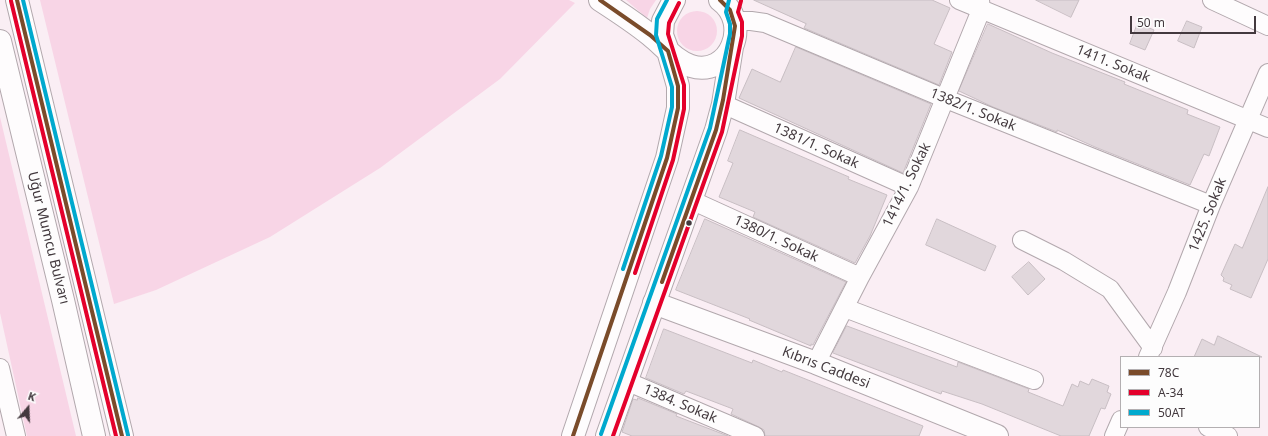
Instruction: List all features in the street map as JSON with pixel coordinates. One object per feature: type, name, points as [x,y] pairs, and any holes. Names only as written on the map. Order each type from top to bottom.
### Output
[{"type":"main road","name":"Uğur Mumcu Bulvarı","points":[[17,0],[122,436]]},
{"type":"main road","points":[[600,0],[650,35],[681,62],[694,67],[704,68],[716,64],[726,56],[732,47]]},
{"type":"main road","points":[[573,436],[667,158],[674,131],[678,108],[678,86],[662,36],[663,22],[674,0]]},
{"type":"main road","points":[[607,436],[716,130],[732,47],[736,35],[730,8]]},
{"type":"main road","name":"Uğur Mumcu Bulvarı","points":[[0,41],[63,300],[94,436]]},
{"type":"main road","name":"Kıbrıs Caddesi","points":[[654,303],[816,363],[997,436]]},
{"type":"street","name":"1411. Sokak","points":[[959,0],[980,5],[1268,128]]},
{"type":"street","points":[[1212,0],[1268,26]]},
{"type":"street","name":"1414/1. Sokak","points":[[816,363],[860,277],[909,188],[946,99],[980,5]]},
{"type":"street","name":"1382/1. Sokak","points":[[730,8],[751,21],[765,24],[946,99],[1211,205]]},
{"type":"street","name":"1425. Sokak","points":[[1150,352],[1177,292],[1211,205],[1268,73]]},
{"type":"street","name":"1381/1. Sokak","points":[[722,104],[909,188]]},
{"type":"street","name":"1380/1. Sokak","points":[[692,200],[860,277]]},
{"type":"street","points":[[1022,240],[1064,261],[1110,289],[1150,352]]},
{"type":"street","points":[[845,308],[1034,380]]},
{"type":"street","points":[[0,368],[5,414],[16,436]]},
{"type":"street","name":"1384. Sokak","points":[[626,381],[756,436]]},
{"type":"street","points":[[1114,436],[1120,422]]},
{"type":"street","points":[[1210,428],[1228,436]]},
{"type":"shaded area","points":[[40,0],[569,0],[575,3],[500,79],[380,168],[270,237],[156,290],[114,304]]},
{"type":"shaded area","points":[[626,0],[656,0],[650,9],[647,18]]},
{"type":"shaded area","points":[[701,11],[708,14],[714,20],[717,31],[716,39],[708,48],[701,51],[693,51],[686,48],[678,39],[677,27],[680,20],[689,12]]},
{"type":"shaded area","points":[[0,117],[76,436],[27,436],[0,313]]},
{"type":"building","points":[[754,0],[932,0],[950,8],[934,44],[952,52],[939,85],[804,28],[806,24]]},
{"type":"building","points":[[1036,0],[1079,0],[1071,17]]},
{"type":"building","points":[[1187,21],[1202,27],[1194,48],[1178,41]]},
{"type":"building","points":[[1138,23],[1154,30],[1145,50],[1130,44]]},
{"type":"building","points":[[988,24],[1052,53],[1125,82],[1124,84],[1188,110],[1187,114],[1220,127],[1209,156],[1204,154],[1190,185],[1057,130],[1057,132],[993,107],[959,91]]},
{"type":"building","points":[[796,47],[931,104],[903,173],[739,98],[752,69],[780,82]]},
{"type":"building","points":[[740,130],[887,195],[870,236],[855,263],[753,217],[755,212],[719,197],[733,163],[728,161]]},
{"type":"building","points":[[1268,187],[1268,259],[1251,298],[1230,289],[1232,285],[1223,281],[1224,278],[1221,275],[1235,244],[1242,248]]},
{"type":"building","points":[[705,219],[846,282],[813,345],[811,344],[811,346],[749,320],[750,319],[676,290]]},
{"type":"building","points":[[937,219],[996,246],[985,271],[926,245]]},
{"type":"building","points":[[1029,262],[1045,279],[1028,295],[1012,277]]},
{"type":"building","points":[[847,326],[957,367],[958,362],[1029,389],[1028,392],[1063,406],[1072,384],[1078,387],[1080,381],[1089,385],[1092,379],[1109,386],[1107,392],[1111,394],[1105,409],[1101,408],[1089,436],[1061,436],[982,404],[942,391],[941,394],[833,353]]},
{"type":"building","points":[[664,329],[752,363],[753,360],[782,372],[783,370],[923,426],[919,436],[765,436],[764,430],[731,414],[733,409],[686,391],[684,394],[646,378]]},
{"type":"building","points":[[1218,336],[1260,356],[1194,356],[1202,339],[1214,345]]},
{"type":"building","points":[[638,398],[677,414],[676,416],[728,436],[632,436],[622,432],[633,399],[637,400]]},
{"type":"transit line","name":"78C","points":[[17,0],[122,436]]},
{"type":"transit line","name":"50AT","points":[[23,0],[128,435]]},
{"type":"transit line","name":"78C","points":[[573,436],[667,158],[678,108],[678,86],[668,51],[650,35],[600,0]]},
{"type":"transit line","name":"50AT","points":[[623,269],[661,156],[672,107],[672,87],[656,35],[657,19],[667,0]]},
{"type":"transit line","name":"78C","points":[[662,282],[716,130],[723,100],[735,26],[730,10],[720,0]]},
{"type":"transit line","name":"50AT","points":[[601,434],[710,128],[730,34],[730,24],[726,12],[729,0]]},
{"type":"transit line","name":"A-34","points":[[11,1],[116,436]]},
{"type":"transit line","name":"A-34","points":[[613,436],[722,132],[742,36],[742,22],[738,12],[741,1]]},
{"type":"transit line","name":"A-34","points":[[635,273],[673,160],[684,109],[684,85],[668,34],[669,23],[679,3]]}]
